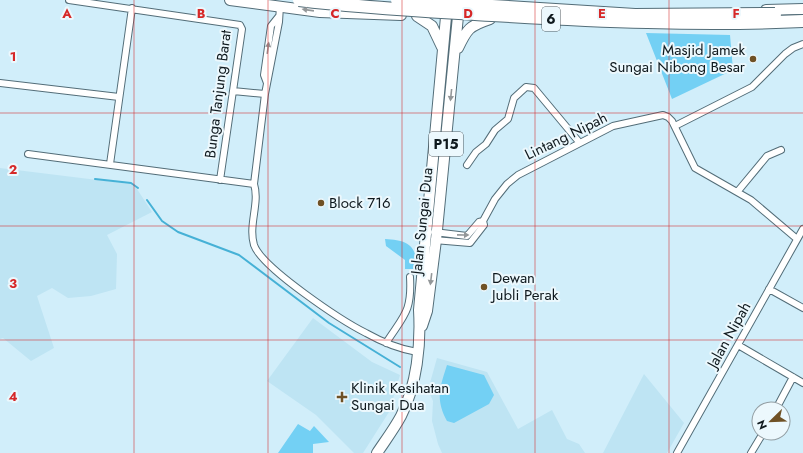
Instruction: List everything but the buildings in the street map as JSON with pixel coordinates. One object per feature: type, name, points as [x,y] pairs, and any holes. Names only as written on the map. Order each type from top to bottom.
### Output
[{"type":"highway","name":"6","points":[[299,0],[396,9],[627,23],[716,24],[803,21]]},
{"type":"highway","name":"6","points":[[397,0],[635,15],[803,13]]},
{"type":"main road","name":"6","points":[[230,0],[280,11],[458,17],[636,27],[803,24]]},
{"type":"main road","points":[[350,14],[359,8],[362,0]]},
{"type":"main road","name":"P15","points":[[446,17],[447,0]]},
{"type":"main road","name":"P15","points":[[458,17],[459,0]]},
{"type":"main road","name":"6","points":[[485,0],[652,12],[717,12],[803,8]]},
{"type":"main road","points":[[417,16],[432,26],[443,49]]},
{"type":"main road","name":"Jalan Sungai Dua","points":[[431,236],[446,17]]},
{"type":"main road","name":"Jalan Sungai Dua","points":[[377,453],[399,419],[406,404],[414,378],[420,331],[419,310],[431,236],[455,56],[458,17]]},
{"type":"main road","points":[[455,56],[466,30],[474,25],[490,19]]},
{"type":"street","points":[[69,0],[132,8],[110,164]]},
{"type":"street","name":"Bunga Tanjung Barat","points":[[132,8],[239,24],[242,29],[220,180]]},
{"type":"street","points":[[280,11],[280,22],[265,94],[254,184],[255,194],[251,228],[254,244],[261,257],[274,270],[308,295],[365,333],[400,349],[417,352]]},
{"type":"street","points":[[797,239],[751,200],[738,191],[696,168],[675,126],[752,87],[789,51],[803,44]]},
{"type":"street","points":[[0,83],[119,98]]},
{"type":"street","points":[[467,165],[476,152],[486,144],[494,130],[508,119],[514,98],[526,87],[534,88],[579,142]]},
{"type":"street","points":[[233,91],[265,94]]},
{"type":"street","name":"Lintang Nipah","points":[[431,236],[470,235],[479,222],[483,221],[495,199],[512,179],[579,142],[613,126],[658,116],[668,117],[675,126]]},
{"type":"street","points":[[738,191],[767,156],[781,150]]},
{"type":"street","points":[[28,154],[254,184]]},
{"type":"street","name":"Jalan Nipah","points":[[677,453],[803,229]]},
{"type":"street","points":[[386,343],[410,305],[412,297],[410,277]]},
{"type":"street","points":[[770,289],[803,308]]},
{"type":"street","points":[[738,345],[803,383]]},
{"type":"street","points":[[780,401],[793,378]]},
{"type":"street","points":[[751,453],[758,441]]},
{"type":"shaded area","points":[[646,33],[730,35],[733,70],[672,99]]},
{"type":"shaded area","points":[[0,168],[130,184],[137,189],[152,212],[107,235],[117,254],[116,289],[91,296],[68,298],[52,288],[37,296],[54,348],[31,361],[3,338],[0,339]]},
{"type":"shaded area","points":[[385,239],[399,241],[410,245],[415,254],[416,269],[405,269],[405,260],[386,246]]},
{"type":"shaded area","name":"Klinik Kesihatan Sungai Dua","points":[[313,318],[372,362],[400,375],[389,412],[363,453],[354,453],[316,415],[267,381]]},
{"type":"shaded area","points":[[437,358],[487,372],[518,429],[552,410],[567,439],[579,444],[585,453],[442,453],[432,421],[433,401],[428,390]]},
{"type":"shaded area","points":[[447,365],[484,375],[494,395],[489,404],[454,423],[447,421],[443,413],[440,399],[442,380]]},
{"type":"shaded area","points":[[644,374],[684,423],[667,453],[603,453]]},
{"type":"shaded area","points":[[298,424],[310,431],[314,426],[329,442],[313,444],[313,453],[278,453]]},
{"type":"waterway","points":[[95,179],[131,183],[138,188]]},
{"type":"waterway","points":[[147,200],[162,221],[178,232],[239,255],[329,323],[400,367]]},
{"type":"place","name":"Masjid Jamek Sungai Nibong Besar","points":[[753,59]]},
{"type":"place","name":"Block 716","points":[[321,203]]},
{"type":"place","name":"Dewan Jubli Perak","points":[[484,287]]},
{"type":"place","name":"Klinik Kesihatan Sungai Dua","points":[[342,397]]}]
